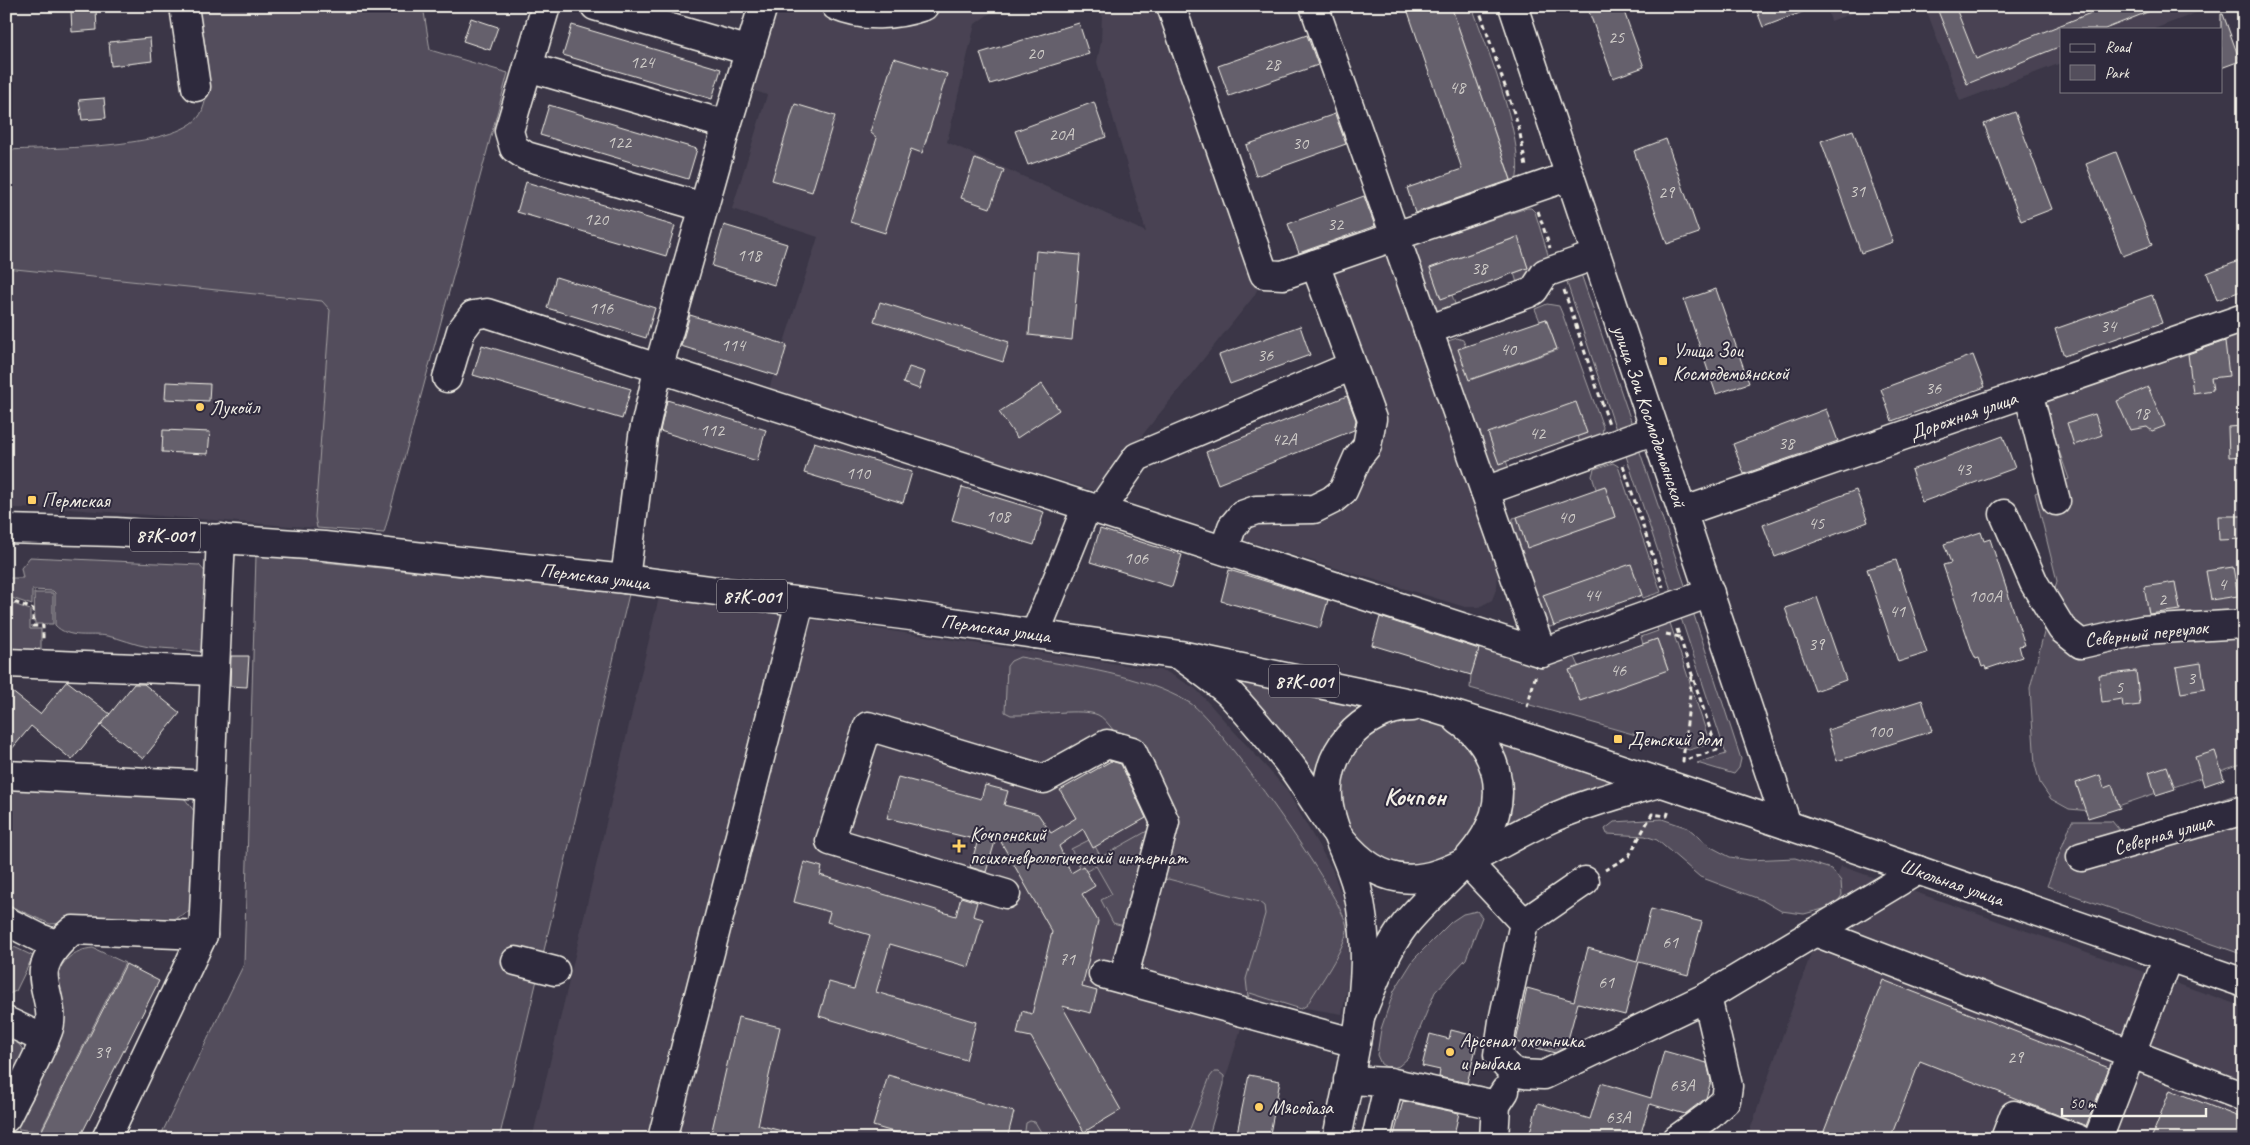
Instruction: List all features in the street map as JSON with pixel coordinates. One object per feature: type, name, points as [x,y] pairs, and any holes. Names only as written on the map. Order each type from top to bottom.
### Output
[{"type":"main road","points":[[184,6],[196,87]]},
{"type":"main road","points":[[546,6],[509,131],[514,148],[526,156],[703,207]]},
{"type":"main road","points":[[595,6],[750,52]]},
{"type":"main road","points":[[625,579],[643,436],[659,366],[703,207],[763,6]]},
{"type":"main road","points":[[836,6],[852,13],[881,15],[924,6]]},
{"type":"main road","points":[[1171,6],[1264,274],[1283,275],[1570,176]]},
{"type":"main road","points":[[1314,6],[1542,653]]},
{"type":"main road","name":"улица Зои Космодемьянской","points":[[1513,6],[1787,825]]},
{"type":"main road","points":[[528,67],[727,125]]},
{"type":"main road","points":[[1428,330],[1528,293],[1534,290],[1545,273],[1596,255]]},
{"type":"main road","points":[[1224,550],[1232,527],[1242,514],[1256,510],[1314,509],[1332,500],[1343,491],[1358,457],[1367,446],[1372,418],[1315,264]]},
{"type":"main road","points":[[447,378],[461,331],[473,315],[488,313],[659,366],[1542,653],[1710,593]]},
{"type":"main road","name":"Дорожная улица","points":[[1682,512],[2244,318]]},
{"type":"main road","points":[[1035,634],[1094,508],[1137,457],[1352,366]]},
{"type":"main road","points":[[2028,392],[2056,501]]},
{"type":"main road","points":[[1485,491],[1655,430]]},
{"type":"main road","name":"Северный переулок","points":[[2004,514],[2034,583],[2062,629],[2080,644],[2142,630],[2244,624]]},
{"type":"main road","name":"Пермская улица","points":[[6,529],[221,538],[324,546],[625,579],[1180,655]]},
{"type":"main road","points":[[106,1139],[203,935],[221,538]]},
{"type":"main road","points":[[662,1139],[800,602]]},
{"type":"main road","name":"87К-001","points":[[1180,655],[1429,707],[1455,718],[1472,730],[1486,748],[1496,773],[1498,799],[1492,826],[1479,847],[1427,899],[1402,928],[1382,964],[1362,1012]]},
{"type":"main road","name":"87К-001","points":[[1180,655],[1229,694],[1286,759],[1350,852],[1367,864],[1400,877],[1414,878],[1434,875],[1466,861]]},
{"type":"main road","points":[[6,663],[214,672]]},
{"type":"main road","name":"87К-001","points":[[1337,1139],[1362,1012],[1365,960],[1364,923],[1357,887],[1331,815],[1328,794],[1331,768],[1343,744],[1358,727],[1381,713],[1405,707],[1429,707]]},
{"type":"main road","name":"Школьная улица","points":[[1429,707],[1538,741],[1787,825],[2244,983]]},
{"type":"main road","points":[[1006,894],[830,841],[868,726],[1044,779],[1107,744],[1132,751],[1165,822],[1113,976],[1356,1042]]},
{"type":"main road","points":[[6,775],[209,785]]},
{"type":"main road","points":[[1524,923],[1466,861],[1543,822],[1600,800],[1660,783]]},
{"type":"main road","name":"Северная улица","points":[[2081,857],[2244,810]]},
{"type":"main road","points":[[1585,881],[1524,923],[1503,1021],[1498,1055],[1505,1067],[1516,1074],[1544,1075],[1707,996],[1918,870]]},
{"type":"main road","points":[[6,921],[56,944]]},
{"type":"main road","points":[[6,1118],[49,1029],[50,1012],[44,970],[56,944],[73,930],[203,935]]},
{"type":"main road","points":[[1815,932],[2244,1098]]},
{"type":"main road","points":[[2098,1139],[2168,956]]},
{"type":"main road","points":[[516,961],[555,971]]},
{"type":"main road","points":[[1677,1139],[1710,1115],[1726,1100],[1728,1086],[1707,996]]},
{"type":"main road","points":[[6,1021],[44,1040]]},
{"type":"main road","points":[[1494,1139],[1496,1105],[1516,1074]]},
{"type":"main road","points":[[1348,1080],[1389,1082],[1496,1105]]},
{"type":"main road","points":[[1376,1139],[1389,1082]]},
{"type":"main road","points":[[2005,1139],[2014,1115],[2078,1139]]},
{"type":"path","points":[[1478,6],[1519,128],[1530,190],[1616,444],[1717,750],[1683,761],[1692,675]]},
{"type":"path","points":[[6,599],[33,609],[33,626],[43,626],[43,665]]},
{"type":"path","points":[[1585,881],[1630,856],[1652,814],[1667,816],[1669,810]]},
{"type":"shaded area","points":[[752,6],[1000,6],[975,24],[947,142],[1146,232],[1097,62],[1101,42],[1102,14],[1097,6],[1157,6],[1258,288],[1254,296],[1136,443],[1104,488],[1096,491],[768,392],[818,237],[732,209],[767,95],[729,82]]},
{"type":"shaded area","points":[[1826,6],[1872,6],[1831,21]]},
{"type":"shaded area","points":[[1925,6],[2214,6],[2157,28],[2060,28],[2060,63],[1960,101]]},
{"type":"shaded area","points":[[1379,253],[1389,259],[1494,558],[1498,574],[1497,587],[1492,600],[1479,607],[1465,607],[1243,540],[1241,533],[1243,525],[1315,515],[1373,449],[1329,271]]},
{"type":"shaded area","points":[[6,263],[333,299],[317,528],[70,509],[6,508]]},
{"type":"shaded area","name":"Кочпонский психоневрологический интернат","points":[[659,597],[1165,671],[1196,689],[1286,789],[1332,869],[1348,914],[1349,979],[1342,1014],[1250,999],[1207,1139],[532,1139]]},
{"type":"shaded area","points":[[1841,866],[2244,1007],[2244,1139],[1747,1139]]},
{"type":"green space","points":[[198,6],[423,6],[430,50],[508,73],[384,533],[317,528],[315,517],[330,310],[322,301],[6,268],[6,150],[81,147],[144,140],[171,133],[191,124],[202,111],[208,86],[207,59]]},
{"type":"green space","points":[[1451,6],[1472,6],[1495,71],[1512,125],[1518,171],[1514,188]]},
{"type":"green space","points":[[1531,208],[1535,212],[1549,258],[1530,282],[1518,286],[1514,273],[1528,268],[1517,237],[1430,268],[1441,298],[1452,295],[1456,307],[1442,314],[1427,308],[1405,241],[1415,239],[1425,241]]},
{"type":"green space","points":[[1581,274],[1631,421],[1630,425],[1617,433],[1565,277]]},
{"type":"green space","points":[[1547,304],[1559,306],[1562,313],[1603,427],[1602,436],[1581,446],[1578,436],[1587,433],[1488,433],[1499,463],[1506,461],[1510,471],[1492,478],[1442,343],[1457,338],[1463,340],[1466,347],[1459,350],[1470,380],[1557,350],[1546,319],[1540,321],[1535,309]]},
{"type":"green space","points":[[2244,327],[2244,763],[2121,805],[2091,811],[2069,809],[2051,799],[2040,783],[2035,765],[2030,688],[2057,581],[2035,493],[2069,479],[2040,397]]},
{"type":"green space","points":[[1639,449],[1686,588],[1673,596],[1624,450]]},
{"type":"green space","points":[[1613,463],[1618,466],[1661,592],[1643,598],[1631,565],[1551,627],[1544,624],[1524,571],[1513,529],[1513,518],[1517,517],[1527,547],[1615,517],[1605,486],[1596,489],[1592,476],[1594,469]]},
{"type":"green space","points":[[256,555],[629,594],[499,1139],[159,1139],[244,964]]},
{"type":"green space","points":[[30,557],[199,565],[208,575],[204,652],[149,647],[112,637],[80,635],[61,630],[55,625],[55,593],[53,591],[32,590],[32,605],[6,596],[6,578],[23,578],[21,568]]},
{"type":"green space","points":[[34,593],[53,593],[53,624],[35,624]]},
{"type":"green space","points":[[6,601],[30,610],[30,629],[41,629],[41,660],[6,658]]},
{"type":"green space","points":[[1679,612],[1693,612],[1741,759],[1739,768],[1734,774],[1697,763],[1726,754]]},
{"type":"green space","points":[[1654,619],[1669,620],[1708,737],[1706,745],[1689,750],[1470,688],[1471,675],[1480,644],[1574,655],[1579,666],[1570,670],[1668,670],[1657,639],[1643,644],[1641,637],[1658,631]]},
{"type":"green space","points":[[1020,657],[1129,678],[1170,693],[1190,703],[1226,741],[1304,849],[1341,911],[1347,928],[1346,936],[1337,956],[1307,1005],[1301,1009],[1250,993],[1248,997],[1246,979],[1265,914],[1264,906],[1259,902],[1168,879],[1160,881],[1128,927],[1113,923],[1101,900],[1112,894],[1096,866],[1083,873],[1071,849],[1091,839],[1101,857],[1165,821],[1144,780],[1115,732],[1098,715],[1071,712],[1011,715],[1005,712],[1007,666],[1011,661]]},
{"type":"green space","points":[[1231,678],[1363,705],[1332,736],[1319,764],[1317,775]]},
{"type":"green space","points":[[1413,720],[1441,725],[1464,741],[1480,764],[1485,792],[1480,820],[1464,843],[1441,859],[1413,864],[1385,859],[1362,843],[1346,820],[1341,792],[1346,764],[1362,741],[1385,725]]},
{"type":"green space","points":[[1480,730],[1636,782],[1491,841]]},
{"type":"green space","points":[[6,786],[173,795],[185,799],[194,811],[197,881],[190,911],[174,919],[50,924],[6,904]]},
{"type":"green space","points":[[2244,792],[2244,955],[2047,886],[2072,821],[2112,821],[2120,831],[2133,830]]},
{"type":"green space","points":[[1662,819],[1688,828],[1711,847],[1730,857],[1749,860],[1795,858],[1831,869],[1841,881],[1842,895],[1835,906],[1804,914],[1781,911],[1762,900],[1700,877],[1657,840],[1645,836],[1607,834],[1605,829],[1614,822]]},
{"type":"green space","points":[[1477,911],[1482,917],[1466,959],[1435,992],[1408,1058],[1399,1066],[1390,1069],[1381,1064],[1377,1055],[1381,1029],[1394,991],[1414,959],[1451,922],[1463,914]]},
{"type":"green space","points":[[14,947],[33,956],[16,991],[6,995],[6,964]]},
{"type":"green space","points":[[93,948],[125,963],[40,1132],[19,1129],[15,1124],[54,979],[69,957],[79,951]]},
{"type":"green space","points":[[6,1036],[17,1042],[25,1052],[6,1107],[6,1058],[8,1053],[6,1052]]},
{"type":"green space","points":[[1214,1072],[1219,1072],[1224,1076],[1224,1084],[1208,1139],[1186,1139],[1210,1077]]},
{"type":"green space","points":[[1030,1121],[1035,1122],[1045,1139],[1024,1139],[1026,1123]]},
{"type":"building","points":[[1406,6],[1451,6],[1511,180],[1415,213],[1407,188],[1462,169]]},
{"type":"building","points":[[1587,6],[1622,6],[1644,67],[1613,78]]},
{"type":"building","points":[[1755,6],[1813,6],[1813,8],[1763,27]]},
{"type":"building","points":[[1936,6],[1955,6],[1976,59],[2108,6],[2160,7],[2108,28],[2060,28],[2060,46],[1967,84]]},
{"type":"building","points":[[96,9],[97,30],[72,32],[71,11]]},
{"type":"building","points":[[2221,14],[2223,14],[2240,61],[2222,68],[2222,28]]},
{"type":"building","points":[[471,18],[498,27],[490,50],[463,41]]},
{"type":"building","points":[[1079,23],[1089,54],[990,84],[980,53]]},
{"type":"building","points":[[572,25],[721,69],[712,99],[563,55]]},
{"type":"building","points":[[1307,35],[1318,65],[1229,96],[1218,66]]},
{"type":"building","points":[[150,38],[152,61],[111,66],[109,42]]},
{"type":"building","points":[[894,58],[947,74],[922,153],[911,149],[885,233],[850,222],[877,138],[870,132]]},
{"type":"building","points":[[104,98],[106,118],[82,120],[79,100]]},
{"type":"building","points":[[1094,102],[1106,137],[1028,165],[1015,131]]},
{"type":"building","points":[[795,104],[835,116],[812,192],[772,180]]},
{"type":"building","points":[[549,105],[697,149],[688,179],[540,135]]},
{"type":"building","points":[[2015,112],[2052,209],[2021,221],[1984,124]]},
{"type":"building","points":[[1335,114],[1346,144],[1256,176],[1246,145]]},
{"type":"building","points":[[1853,130],[1893,242],[1861,253],[1821,141]]},
{"type":"building","points":[[1666,139],[1699,233],[1667,244],[1634,151]]},
{"type":"building","points":[[2116,152],[2152,245],[2123,256],[2086,164]]},
{"type":"building","points":[[975,159],[1004,170],[990,208],[961,198]]},
{"type":"building","points":[[526,182],[675,226],[666,256],[517,212]]},
{"type":"building","points":[[1364,196],[1375,226],[1299,253],[1288,224]]},
{"type":"building","points":[[724,225],[787,244],[774,285],[712,266]]},
{"type":"building","points":[[1518,237],[1528,268],[1441,299],[1430,268]]},
{"type":"building","points":[[1036,251],[1080,255],[1072,340],[1029,335]]},
{"type":"building","points":[[2244,259],[2244,290],[2217,300],[2207,273]]},
{"type":"building","points":[[556,277],[655,308],[646,338],[547,308]]},
{"type":"building","points":[[1716,289],[1749,383],[1716,394],[1684,300]]},
{"type":"building","points":[[2152,295],[2162,323],[2064,356],[2055,329]]},
{"type":"building","points":[[880,302],[1009,342],[1003,362],[874,321]]},
{"type":"building","points":[[690,315],[787,345],[778,376],[681,346]]},
{"type":"building","points":[[1546,319],[1557,349],[1469,380],[1458,349]]},
{"type":"building","points":[[1300,326],[1310,355],[1230,384],[1219,355]]},
{"type":"building","points":[[2225,341],[2229,376],[2211,378],[2213,390],[2193,393],[2188,354]]},
{"type":"building","points":[[482,345],[631,389],[622,419],[473,375]]},
{"type":"building","points":[[1973,355],[1985,387],[1892,421],[1881,389]]},
{"type":"building","points":[[909,367],[925,372],[919,389],[903,383]]},
{"type":"building","points":[[166,382],[210,384],[209,401],[165,399]]},
{"type":"building","points":[[1042,384],[1059,410],[1017,438],[999,412]]},
{"type":"building","points":[[2148,387],[2165,426],[2152,431],[2147,427],[2130,430],[2117,401]]},
{"type":"building","points":[[1347,396],[1356,420],[1354,430],[1218,484],[1206,452]]},
{"type":"building","points":[[667,400],[766,430],[757,461],[660,431]]},
{"type":"building","points":[[1576,402],[1587,433],[1499,464],[1488,433]]},
{"type":"building","points":[[1826,409],[1838,441],[1744,474],[1733,444]]},
{"type":"building","points":[[2095,414],[2102,435],[2074,445],[2067,423]]},
{"type":"building","points":[[2244,426],[2244,456],[2229,457],[2228,427]]},
{"type":"building","points":[[163,430],[210,432],[208,454],[162,452]]},
{"type":"building","points":[[2003,436],[2015,468],[1922,502],[1911,470]]},
{"type":"building","points":[[814,442],[912,472],[903,503],[804,473]]},
{"type":"building","points":[[1605,486],[1615,517],[1527,548],[1517,517]]},
{"type":"building","points":[[962,487],[1044,512],[1034,545],[952,520]]},
{"type":"building","points":[[1856,490],[1868,522],[1775,557],[1763,525]]},
{"type":"building","points":[[2218,516],[2244,516],[2244,539],[2219,540]]},
{"type":"building","points":[[1100,529],[1182,555],[1172,587],[1090,562]]},
{"type":"building","points":[[1981,532],[1984,541],[1990,539],[2025,645],[2019,646],[2022,657],[1986,669],[1985,666],[1982,667],[1979,658],[1976,659],[1972,651],[1943,565],[1951,563],[1944,544]]},
{"type":"building","points":[[1896,560],[1927,653],[1898,662],[1867,569]]},
{"type":"building","points":[[1631,564],[1642,595],[1554,626],[1543,595]]},
{"type":"building","points":[[2233,567],[2238,596],[2211,600],[2206,571]]},
{"type":"building","points":[[1229,570],[1328,600],[1320,628],[1221,601]]},
{"type":"building","points":[[2175,582],[2180,610],[2149,614],[2144,587]]},
{"type":"building","points":[[1817,597],[1846,680],[1815,691],[1785,608]]},
{"type":"building","points":[[1380,617],[1479,649],[1471,675],[1372,645]]},
{"type":"building","points":[[1657,639],[1668,670],[1580,701],[1569,670]]},
{"type":"building","points":[[231,656],[249,656],[247,687],[230,686]]},
{"type":"building","points":[[2201,663],[2205,689],[2181,693],[2176,667]]},
{"type":"building","points":[[2136,671],[2140,705],[2123,707],[2122,699],[2102,702],[2099,675]]},
{"type":"building","points":[[67,681],[110,714],[72,760],[31,726],[6,756],[6,687],[40,714]]},
{"type":"building","points":[[134,684],[144,684],[180,713],[143,759],[101,725]]},
{"type":"building","points":[[1922,700],[1932,731],[1837,761],[1828,730]]},
{"type":"building","points":[[2215,751],[2224,779],[2204,786],[2195,757]]},
{"type":"building","points":[[1111,761],[1121,764],[1146,818],[1093,848],[1083,829],[1059,846],[1071,873],[1083,866],[1095,886],[1082,894],[1098,921],[1082,987],[1097,991],[1091,1013],[1062,1006],[1121,1110],[1084,1132],[1031,1037],[1017,1034],[1022,1011],[1032,1014],[1052,932],[997,835],[986,872],[970,867],[978,840],[887,818],[898,777],[981,799],[985,785],[1008,791],[1004,805],[1038,814],[1051,833],[1076,818],[1060,790]]},
{"type":"building","points":[[2167,766],[2175,789],[2156,795],[2149,772]]},
{"type":"building","points":[[2100,775],[2104,788],[2112,785],[2120,808],[2088,818],[2076,783]]},
{"type":"building","points":[[804,862],[822,867],[820,875],[956,916],[961,897],[977,902],[973,916],[983,919],[969,967],[890,944],[876,992],[976,1022],[966,1060],[819,1016],[829,982],[854,989],[870,935],[827,922],[830,912],[794,902]]},
{"type":"building","points":[[1651,909],[1702,922],[1688,975],[1639,962],[1625,1015],[1578,1003],[1566,1047],[1555,1053],[1516,1042],[1527,988],[1574,1001],[1588,948],[1637,962]]},
{"type":"building","points":[[126,964],[159,981],[79,1139],[58,1139],[42,1130]]},
{"type":"building","points":[[1883,980],[2109,1068],[2086,1126],[1920,1061],[1890,1139],[1821,1139]]},
{"type":"building","points":[[738,1017],[780,1027],[758,1125],[790,1133],[790,1139],[710,1139]]},
{"type":"building","name":"Арсенал охотника и рыбака","points":[[1451,1030],[1479,1037],[1467,1083],[1439,1077],[1440,1070],[1422,1066],[1430,1034],[1449,1039]]},
{"type":"building","points":[[1664,1051],[1707,1063],[1711,1081],[1706,1098],[1685,1114],[1650,1104],[1639,1139],[1528,1139],[1538,1103],[1590,1119],[1601,1083],[1651,1098]]},
{"type":"building","points":[[888,1075],[1014,1112],[1007,1139],[917,1139],[873,1126]]},
{"type":"building","name":"Мясобаза","points":[[1249,1075],[1280,1081],[1269,1139],[1237,1133]]},
{"type":"building","points":[[2170,1090],[2244,1119],[2244,1139],[2151,1139]]},
{"type":"building","points":[[1403,1101],[1459,1113],[1453,1139],[1393,1139]]},
{"type":"place","name":"Улица Зои Космодемьянской","points":[[1663,361]]},
{"type":"place","name":"Лукойл","points":[[200,407]]},
{"type":"place","name":"Пермская","points":[[32,500]]},
{"type":"place","name":"Детский дом","points":[[1618,739]]},
{"type":"place","name":"Кочпонский психоневрологический интернат","points":[[959,846]]},
{"type":"place","name":"Арсенал охотника и рыбака","points":[[1450,1052]]},
{"type":"place","name":"Мясобаза","points":[[1259,1107]]},
{"type":"district","name":"Кочпон","points":[[1415,796]]}]
